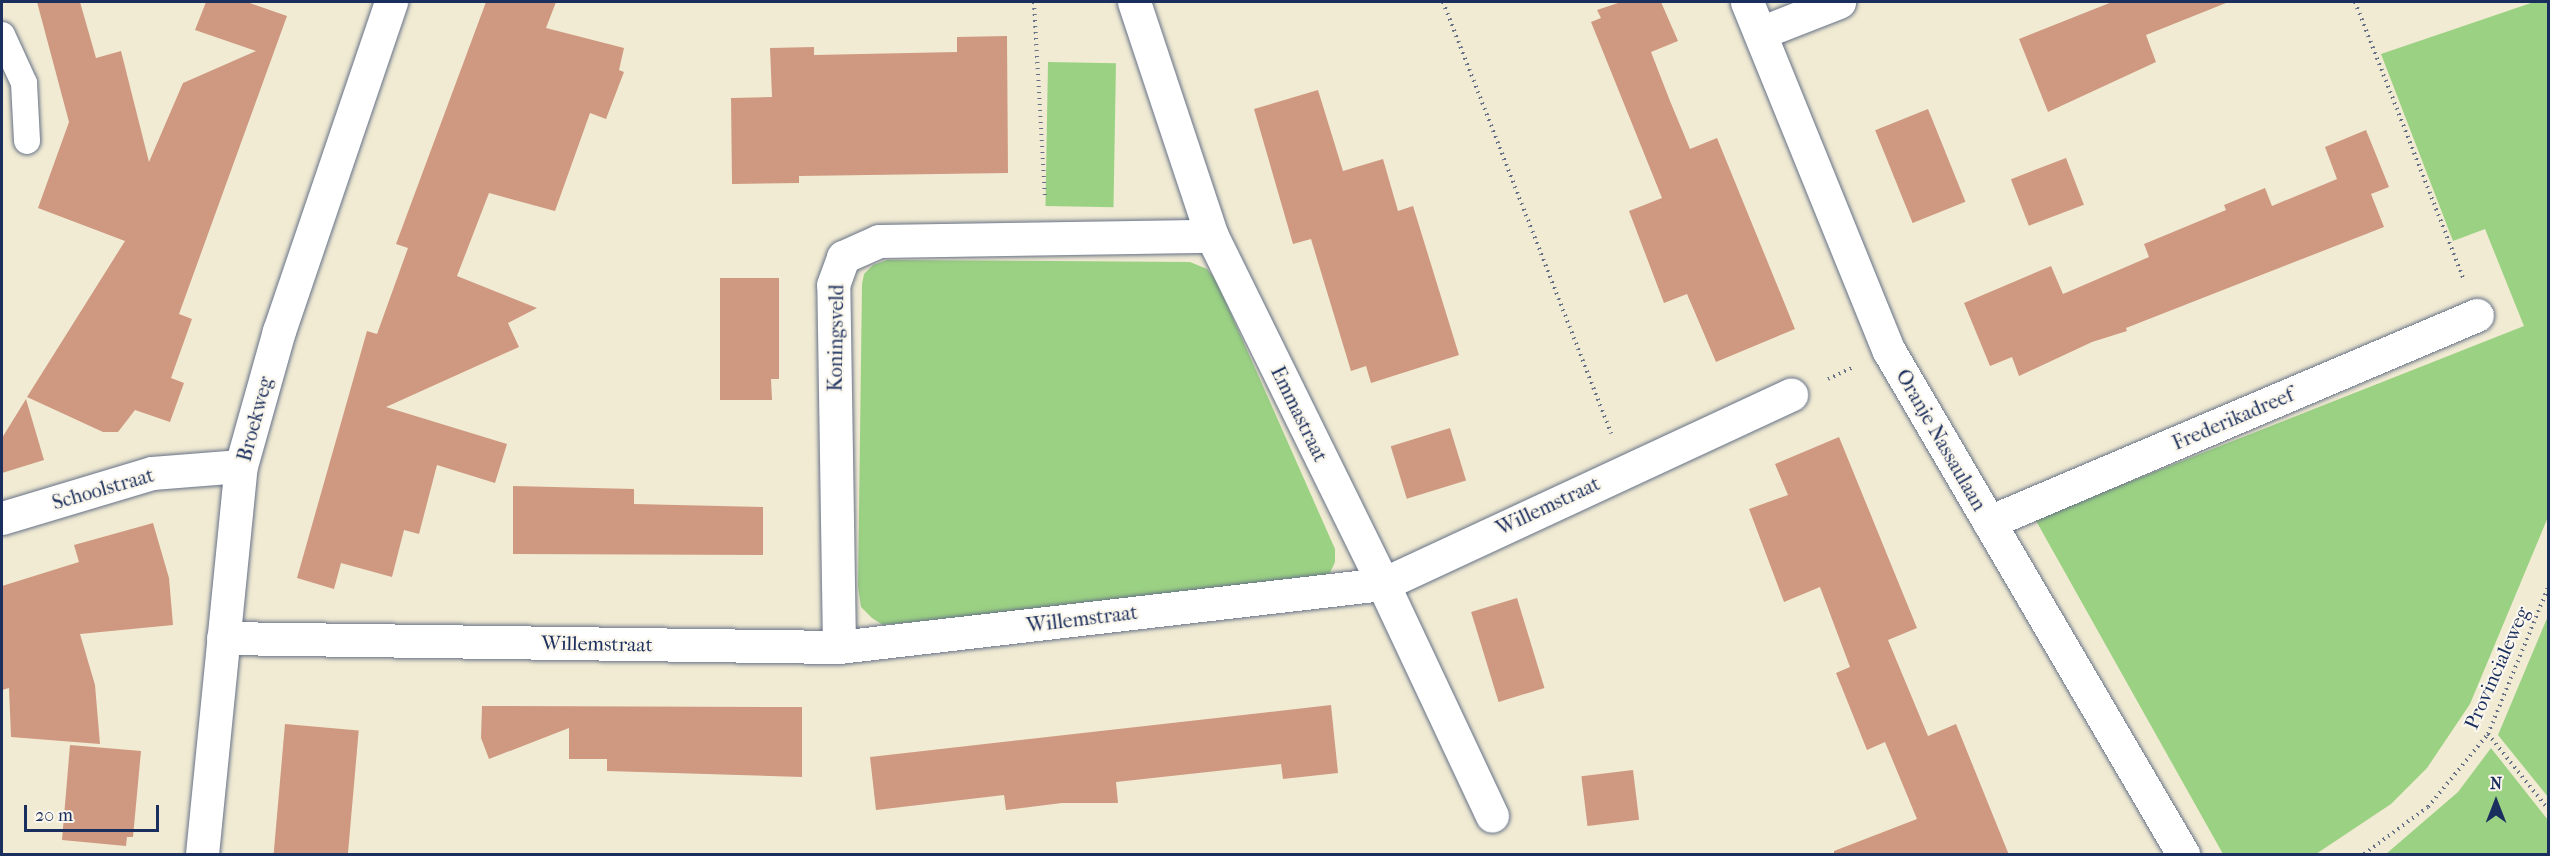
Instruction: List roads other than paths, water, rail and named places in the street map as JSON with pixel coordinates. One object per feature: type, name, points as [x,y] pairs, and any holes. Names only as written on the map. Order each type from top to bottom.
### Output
[{"type":"street","name":"Broekweg","points":[[202,855],[241,466],[279,331],[391,2]]},
{"type":"street","name":"Emmastraat","points":[[1134,2],[1212,236],[1383,584],[1492,816]]},
{"type":"street","name":"Oranje Nassaulaan","points":[[1747,2],[1889,351],[2183,855]]},
{"type":"street","points":[[1760,33],[1839,2]]},
{"type":"street","name":"Koningsveld","points":[[839,647],[833,285],[843,257],[879,241],[1212,236]]},
{"type":"street","name":"Frederikadreef","points":[[1989,522],[2477,315]]},
{"type":"street","name":"Willemstraat","points":[[223,638],[839,647],[1383,584],[1791,395]]},
{"type":"street","name":"Schoolstraat","points":[[2,519],[152,473],[241,466]]},
{"type":"lane","points":[[2,35],[24,83],[27,141]]}]
